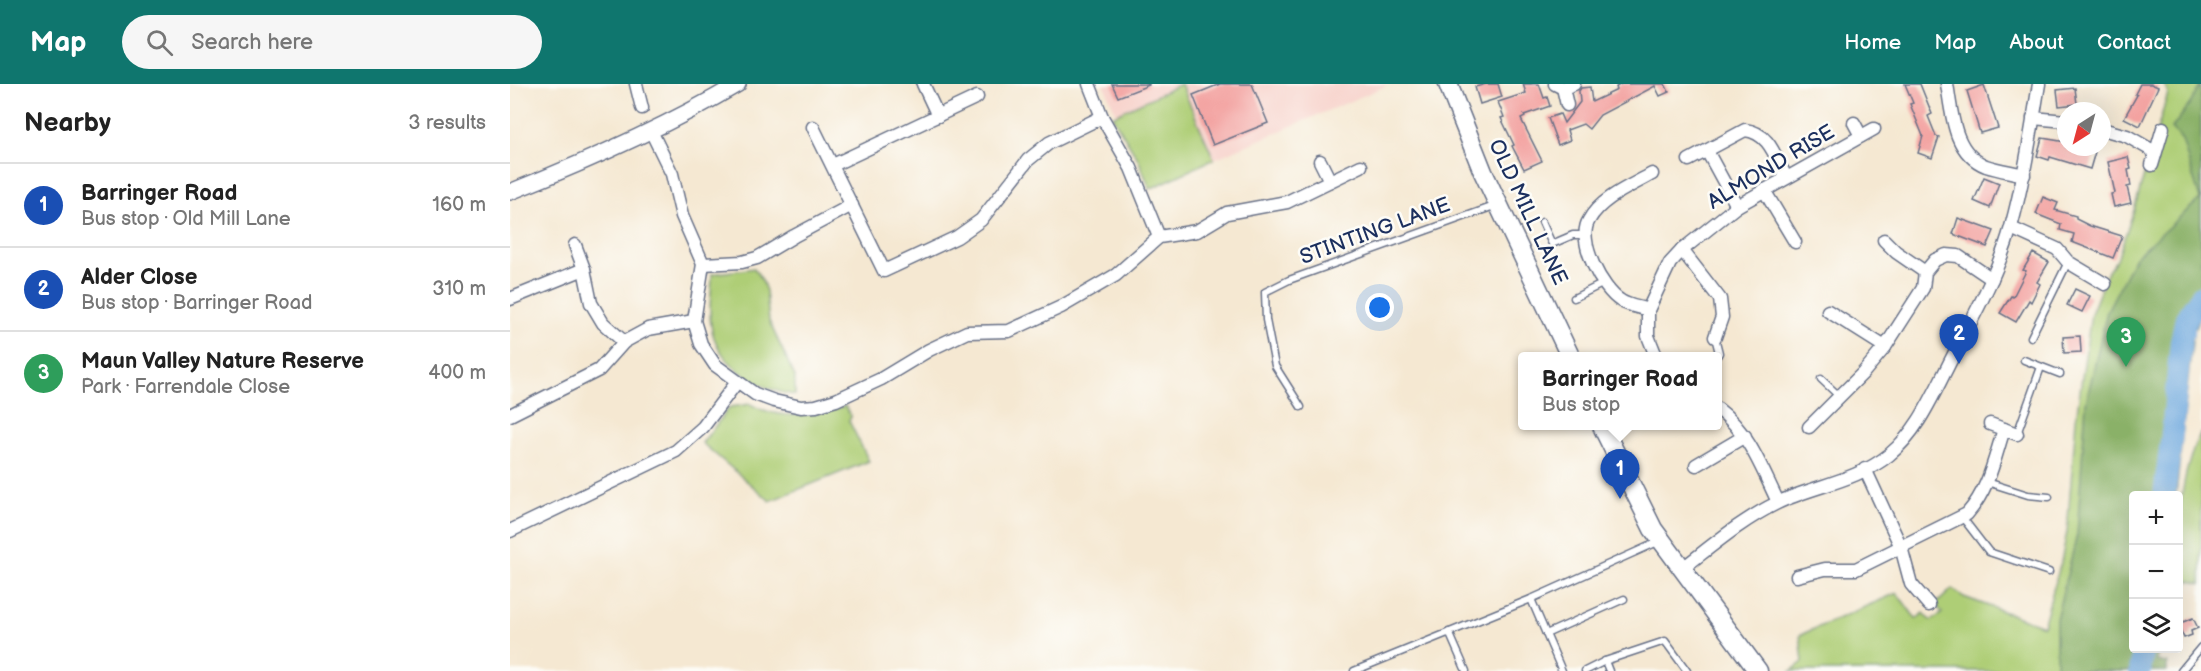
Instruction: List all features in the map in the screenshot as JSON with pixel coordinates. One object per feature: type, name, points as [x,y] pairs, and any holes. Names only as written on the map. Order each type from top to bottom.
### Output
[{"type":"main road","name":"OLD MILL LANE","points":[[1448,84],[1483,172],[1568,352]]},
{"type":"main road","points":[[1604,430],[1644,512],[1662,541],[1758,671]]},
{"type":"street","points":[[636,84],[642,108]]},
{"type":"street","points":[[510,192],[651,131],[699,108],[738,84]]},
{"type":"street","points":[[923,84],[938,116]]},
{"type":"street","points":[[1089,84],[1102,117],[1131,168],[1159,237]]},
{"type":"street","points":[[1947,84],[1955,132],[1967,152],[1985,166],[2024,175]]},
{"type":"street","points":[[1683,568],[1728,533],[1778,502],[1865,469],[1889,455],[1912,433],[1992,279],[2011,228],[2024,175],[2039,84]]},
{"type":"street","points":[[1564,85],[1567,105]]},
{"type":"street","points":[[832,165],[977,97]]},
{"type":"street","points":[[813,127],[884,271],[957,237],[981,220],[1028,160],[1049,143],[1102,117]]},
{"type":"street","points":[[2034,118],[2057,120]]},
{"type":"street","name":"ALMOND RISE","points":[[1854,123],[1861,136]]},
{"type":"street","points":[[2152,165],[2163,128]]},
{"type":"street","points":[[1689,160],[1745,129],[1755,131],[1765,137],[1786,177]]},
{"type":"street","name":"ALMOND RISE","points":[[1654,352],[1648,336],[1648,310],[1670,263],[1682,250],[1737,206],[1874,129]]},
{"type":"street","points":[[651,131],[672,174],[682,216],[703,264],[694,321],[701,344],[715,365],[736,382],[763,397],[801,407],[816,406],[836,400],[881,379],[967,332],[1009,331],[1061,307],[1116,275],[1159,237],[1197,231],[1227,213],[1287,202],[1360,166]]},
{"type":"street","points":[[2111,132],[2127,136],[2155,152]]},
{"type":"street","points":[[1707,151],[1737,206]]},
{"type":"street","points":[[1320,161],[1330,181]]},
{"type":"street","points":[[1648,310],[1622,302],[1609,291],[1590,255],[1584,235],[1588,221],[1599,206],[1652,174]]},
{"type":"street","points":[[1764,190],[1795,242]]},
{"type":"street","points":[[703,264],[742,262],[757,258],[852,205]]},
{"type":"street","points":[[2011,228],[2057,249],[2068,262],[2105,284]]},
{"type":"street","points":[[1884,240],[1896,252],[1925,272]]},
{"type":"street","points":[[575,245],[584,269],[591,303],[603,323],[624,342]]},
{"type":"street","points":[[1682,250],[1720,298],[1722,317],[1715,337]]},
{"type":"street","points":[[1809,427],[1872,364],[1885,347],[1923,288],[1925,272],[1935,260],[1946,255],[1958,256],[1992,279]]},
{"type":"street","points":[[510,299],[584,269]]},
{"type":"street","points":[[1828,311],[1885,347]]},
{"type":"street","points":[[510,415],[599,370],[624,342],[648,329],[694,321]]},
{"type":"street","points":[[510,531],[676,451],[703,427],[736,382]]},
{"type":"street","points":[[1722,411],[1745,436],[1778,502]]},
{"type":"street","points":[[1990,424],[2018,434]]},
{"type":"street","points":[[1797,576],[1825,569],[1856,569],[1967,514],[1980,500],[2004,429]]},
{"type":"street","points":[[1696,465],[1745,436]]},
{"type":"street","points":[[1865,469],[1901,547],[1911,584],[1929,605]]},
{"type":"lane","name":"STINTING LANE","points":[[1301,406],[1275,366],[1266,320],[1265,292],[1289,280],[1498,205]]},
{"type":"lane","points":[[1542,222],[1552,244],[1573,235],[1584,235]]},
{"type":"lane","points":[[2031,337],[2068,262]]},
{"type":"lane","points":[[1574,298],[1604,283]]},
{"type":"lane","points":[[1715,337],[1719,352]]},
{"type":"lane","points":[[2024,360],[2060,374]]},
{"type":"lane","points":[[2018,434],[2041,367]]},
{"type":"lane","points":[[1821,379],[1840,397]]},
{"type":"lane","points":[[1987,482],[2028,495],[2049,497]]},
{"type":"lane","points":[[1962,516],[1989,552],[2049,572]]},
{"type":"lane","points":[[1354,671],[1531,599],[1662,541]]},
{"type":"lane","points":[[1531,599],[1562,671]]},
{"type":"lane","points":[[1546,634],[1624,599]]},
{"type":"lane","points":[[1449,632],[1466,671]]},
{"type":"lane","points":[[1585,671],[1605,661],[1665,641],[1687,671]]},
{"type":"lane","points":[[2181,671],[2201,647]]},
{"type":"lane","points":[[1605,661],[1609,671]]},
{"type":"shaded area","points":[[1104,84],[1385,84],[1386,86],[1214,159],[1181,85],[1116,114]]},
{"type":"green space","points":[[1181,84],[1214,159],[1150,189],[1138,159],[1112,116]]},
{"type":"green space","points":[[2164,84],[2201,84],[2201,280],[2136,491],[2129,491],[2129,650],[2126,671],[1791,671],[1803,662],[1800,635],[1897,593],[1916,619],[1924,613],[1931,621],[1942,613],[1936,604],[1952,589],[1964,597],[2043,626],[2067,532],[2076,419],[2091,314],[2108,271],[2117,259],[2134,210],[2168,93]]},
{"type":"green space","points":[[2201,84],[2201,311],[2193,333],[2176,491],[2129,491],[2129,653],[2158,653],[2157,661],[2167,663],[2167,671],[2056,671],[2056,619],[2077,535],[2086,403],[2107,311],[2135,257],[2200,199],[2182,140],[2172,128],[2190,104]]},
{"type":"green space","points":[[754,268],[766,291],[769,321],[795,377],[795,395],[767,387],[741,373],[721,352],[715,339],[710,313],[712,274]]},
{"type":"green space","points":[[750,404],[785,415],[809,414],[845,406],[851,417],[849,421],[869,461],[770,501],[702,443],[730,407]]},
{"type":"green space","points":[[2201,432],[2201,584],[2183,579],[2183,491],[2193,449]]},
{"type":"building","points":[[1112,84],[1149,84],[1149,85],[1118,97]]},
{"type":"building","points":[[1220,84],[1252,84],[1268,123],[1213,145],[1193,95]]},
{"type":"building","points":[[1498,84],[1502,97],[1480,104],[1475,87]]},
{"type":"building","points":[[1523,84],[1539,84],[1550,106],[1524,115],[1525,117],[1521,119],[1542,161],[1524,169],[1501,118],[1504,117],[1498,102],[1526,93]]},
{"type":"building","points":[[1621,84],[1665,84],[1669,92],[1660,96],[1655,86],[1600,115],[1589,129],[1583,124],[1567,130],[1570,140],[1558,145],[1548,118],[1560,114],[1564,123],[1580,102],[1581,88],[1590,87],[1592,102],[1617,90],[1616,87]]},
{"type":"building","points":[[1905,84],[1920,84],[1932,114],[1928,116],[1936,136],[1939,137],[1932,158],[1918,153],[1923,136],[1910,104],[1913,103]]},
{"type":"building","points":[[2140,84],[2151,84],[2158,87],[2140,126],[2124,118],[2137,95],[2135,94]]},
{"type":"building","points":[[1984,85],[1998,128],[1980,133],[1967,91]]},
{"type":"building","points":[[2075,88],[2077,102],[2058,102],[2057,90]]},
{"type":"building","points":[[2042,138],[2057,140],[2057,156],[2094,156],[2090,169],[2050,157],[2049,160],[2037,156]]},
{"type":"building","points":[[2128,157],[2131,186],[2127,187],[2131,203],[2114,207],[2111,194],[2115,193],[2108,162]]},
{"type":"building","points":[[1984,177],[1999,183],[1990,208],[1974,201]]},
{"type":"building","points":[[2043,197],[2058,203],[2055,210],[2076,216],[2076,219],[2090,226],[2122,236],[2113,258],[2072,242],[2074,234],[2060,230],[2061,224],[2036,214]]},
{"type":"building","points":[[1958,218],[1994,231],[1987,247],[1953,234]]},
{"type":"building","points":[[2033,253],[2049,262],[2037,282],[2040,284],[2031,302],[2029,300],[2016,322],[2000,313],[2011,296],[2013,297],[2026,271],[2023,270]]},
{"type":"building","points":[[2075,289],[2090,296],[2082,312],[2067,305]]},
{"type":"building","points":[[2080,336],[2081,352],[2064,353],[2063,337]]},
{"type":"building","points":[[2193,618],[2198,628],[2191,631],[2192,635],[2184,638],[2183,622]]},
{"type":"waterway","points":[[2165,491],[2181,341],[2186,318],[2201,296]]},
{"type":"waterway","points":[[2140,671],[2143,653]]},
{"type":"place","name":"Alder Close","points":[[1959,364]]},
{"type":"place","name":"Maun Valley Nature Reserve","points":[[2126,367]]},
{"type":"place","name":"Barringer Road","points":[[1620,499]]}]
